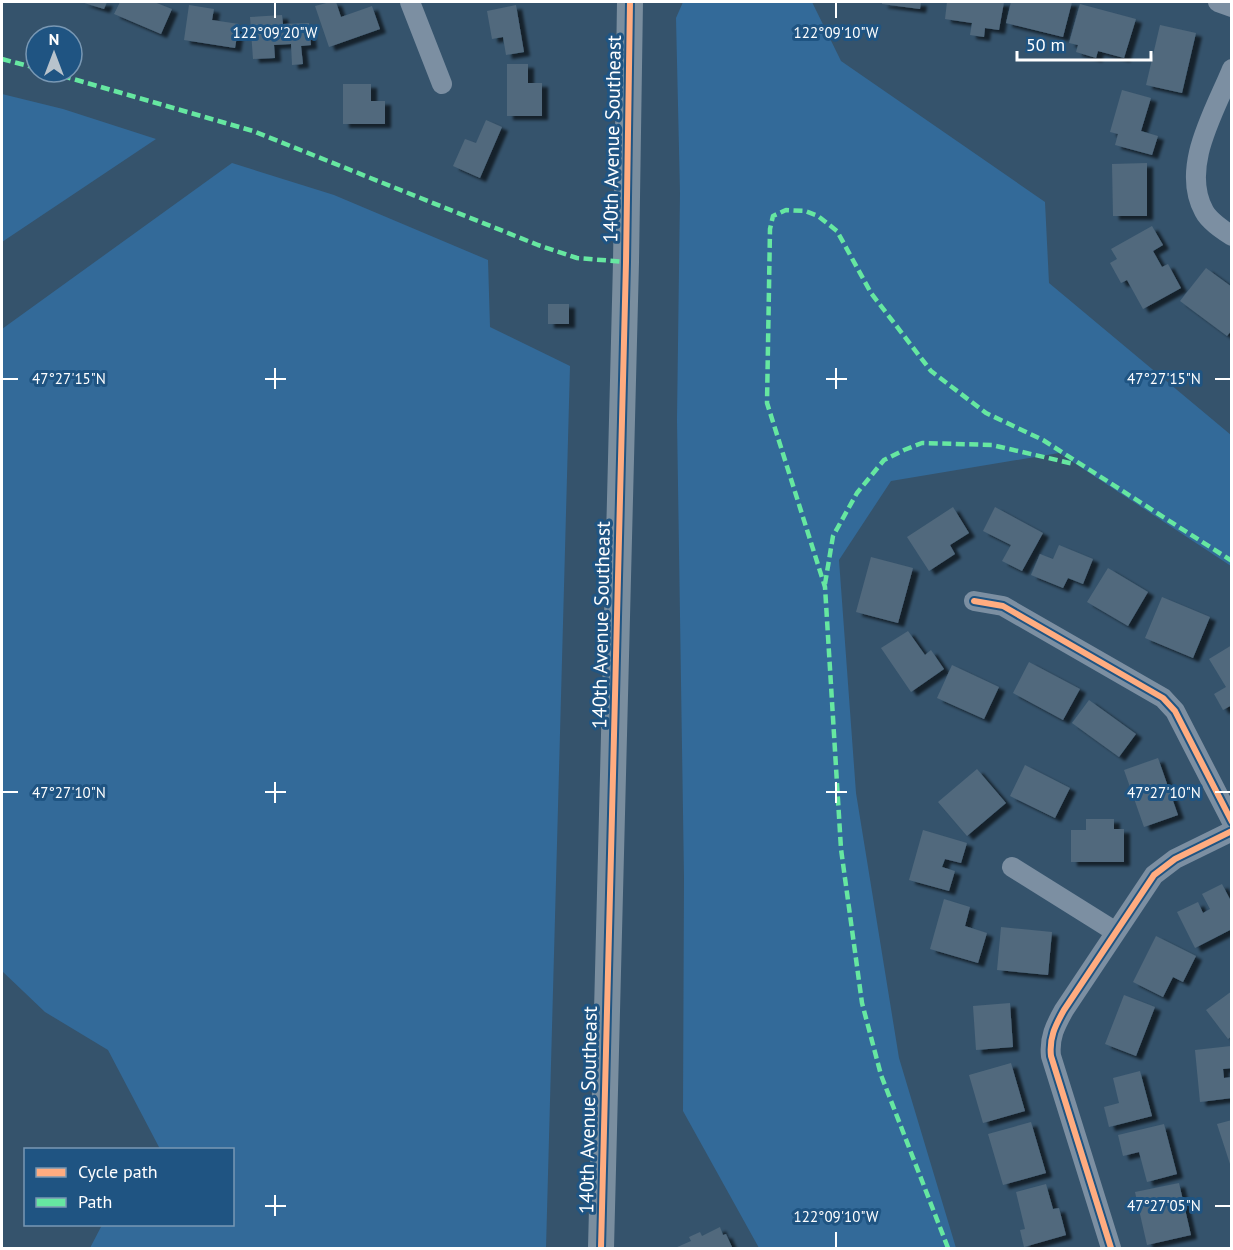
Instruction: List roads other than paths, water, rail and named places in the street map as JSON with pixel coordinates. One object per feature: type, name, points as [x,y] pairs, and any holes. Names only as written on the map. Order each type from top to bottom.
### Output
[{"type":"main road","name":"140th Avenue Southeast","points":[[601,1248],[626,262],[630,2]]},
{"type":"street","points":[[410,2],[442,84]]},
{"type":"street","points":[[1218,2],[1232,7]]},
{"type":"street","points":[[1232,69],[1197,156],[1195,183],[1204,212],[1232,236]]},
{"type":"street","points":[[974,601],[1003,606],[1163,699],[1175,711],[1232,822]]},
{"type":"street","points":[[1111,1248],[1051,1056],[1049,1043],[1054,1027],[1154,875],[1175,859],[1232,831]]},
{"type":"street","points":[[1012,867],[1116,932]]}]
